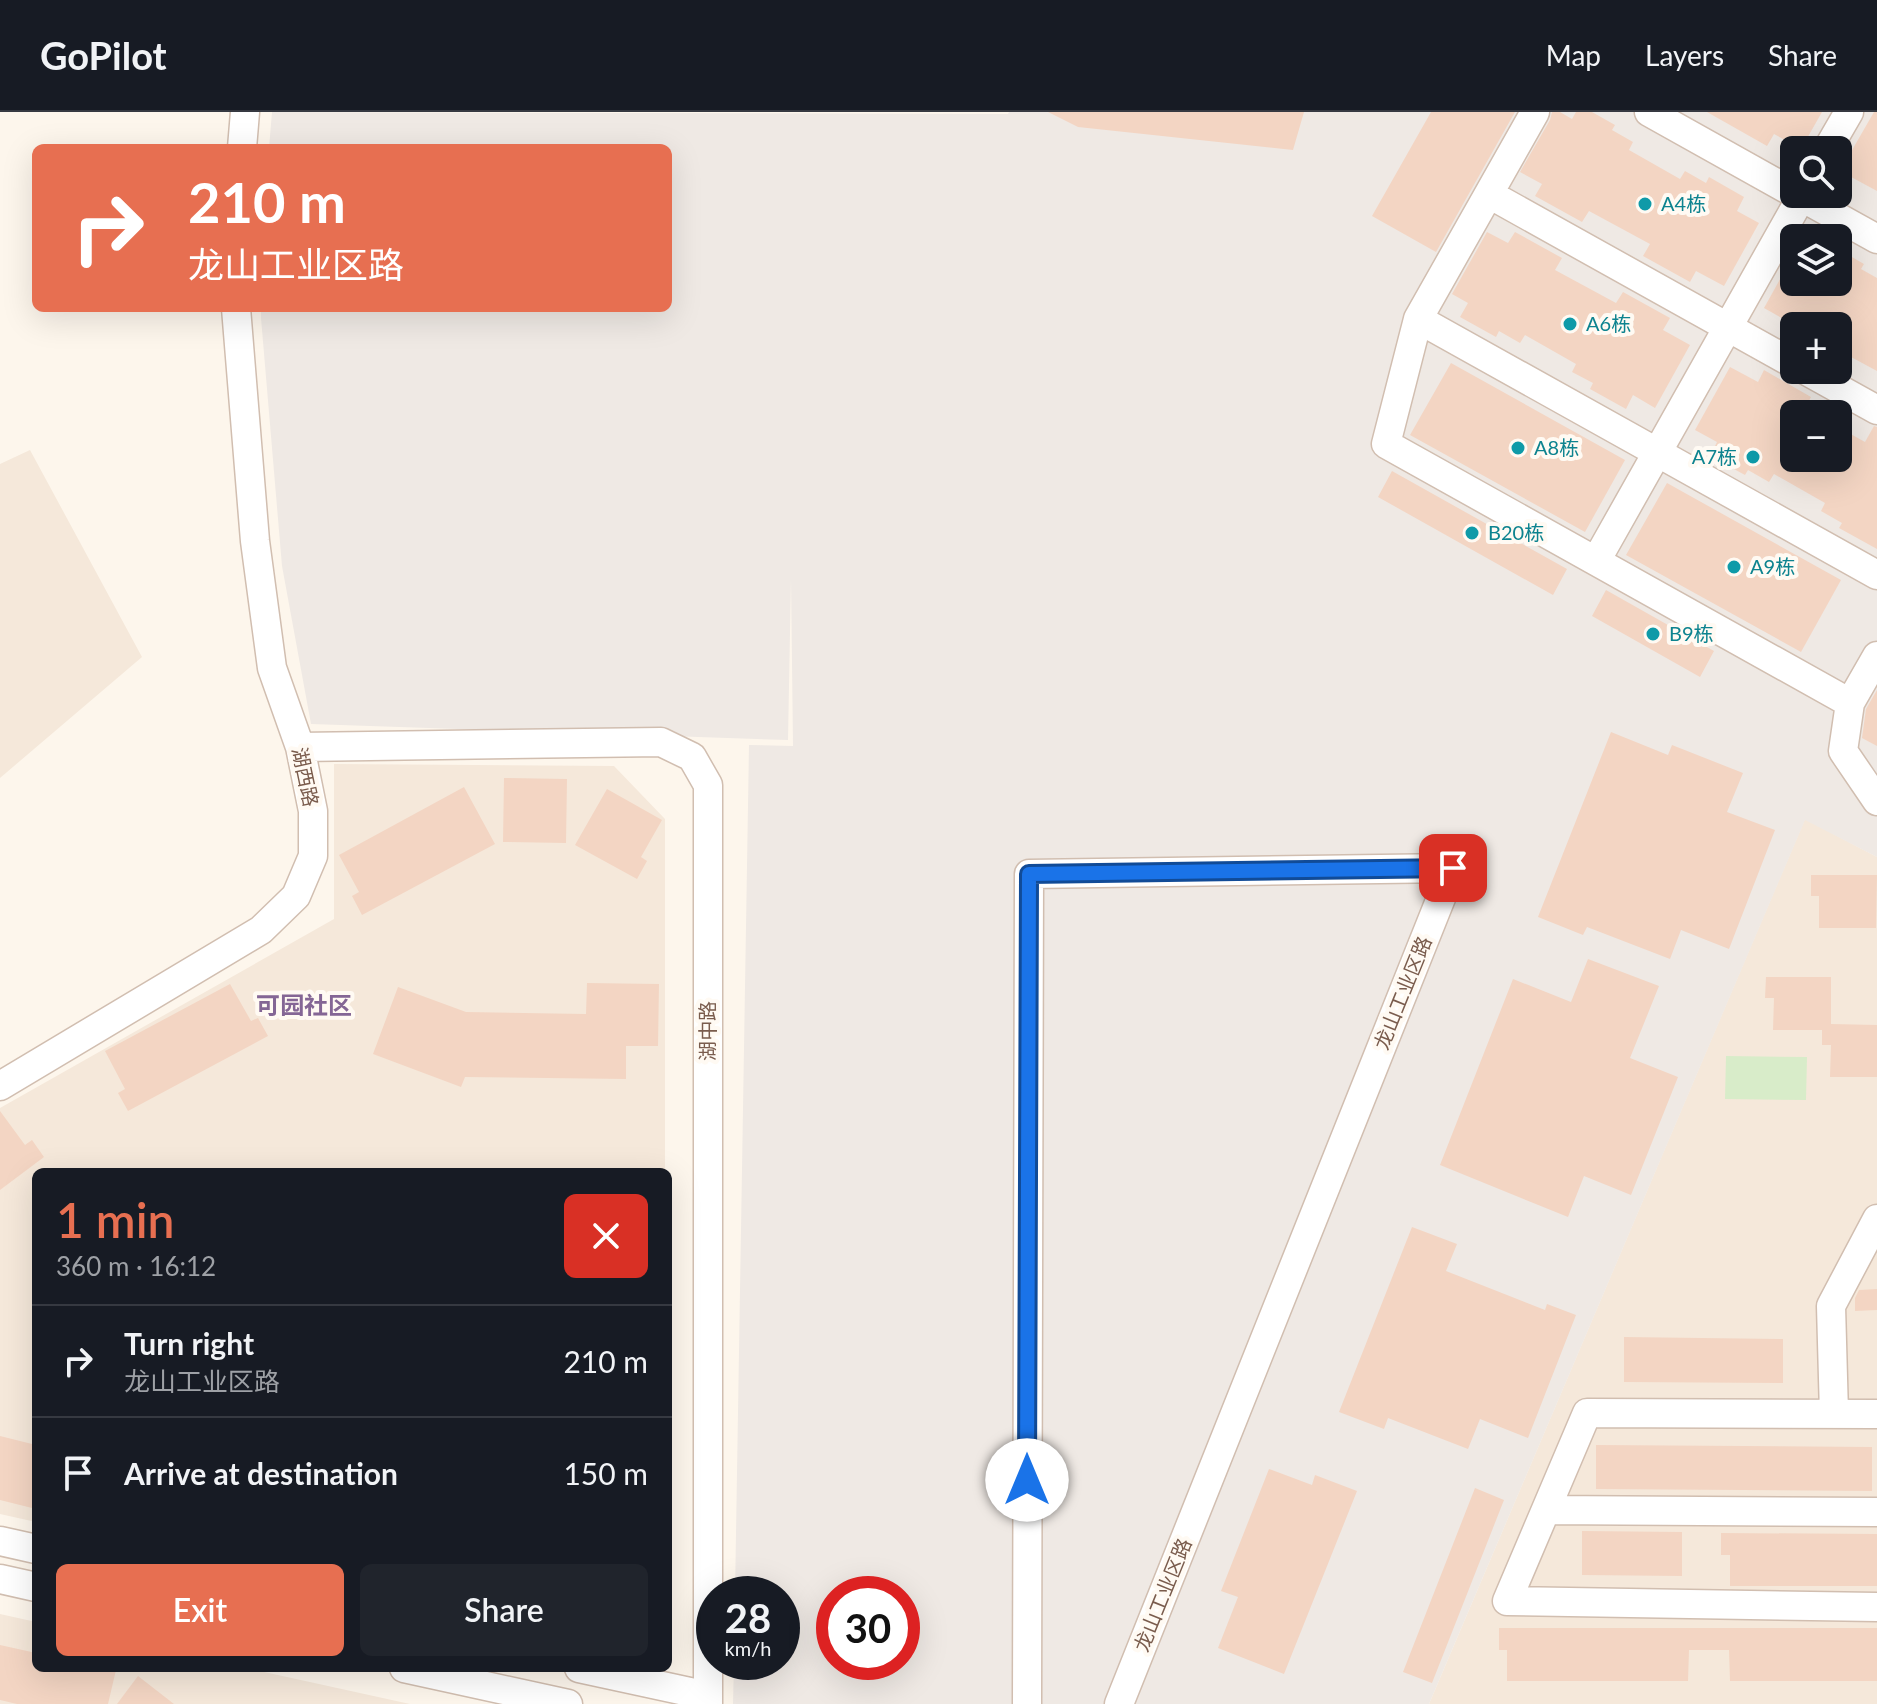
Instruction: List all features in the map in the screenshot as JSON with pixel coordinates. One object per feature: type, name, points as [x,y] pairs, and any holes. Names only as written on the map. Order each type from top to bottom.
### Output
[{"type":"street","points":[[242,144],[245,112]]},
{"type":"street","points":[[1535,112],[1418,319],[1386,444],[1850,703]]},
{"type":"street","points":[[1649,112],[1780,184]]},
{"type":"street","points":[[1835,136],[1849,112]]},
{"type":"street","points":[[1489,194],[1780,356]]},
{"type":"street","points":[[1596,561],[1728,327],[1791,208]]},
{"type":"street","points":[[1823,208],[1877,239]]},
{"type":"street","name":"湖西路","points":[[0,1086],[261,930],[296,896],[313,856],[313,811],[300,747],[272,668],[255,541],[236,312]]},
{"type":"street","points":[[1418,319],[1877,575]]},
{"type":"street","points":[[1830,384],[1877,410]]},
{"type":"street","points":[[1877,656],[1850,703],[1843,751],[1877,801]]},
{"type":"street","name":"湖中路","points":[[300,747],[661,742],[692,757],[708,785],[708,1700]]},
{"type":"street","name":"龙山工业区路","points":[[1027,1704],[1029,874],[1453,868],[1119,1704]]},
{"type":"street","points":[[1834,1414],[1831,1306],[1876,1225]]},
{"type":"street","points":[[1877,1414],[1587,1413],[1507,1601],[1877,1607]]},
{"type":"street","points":[[1546,1510],[1877,1512]]},
{"type":"street","points":[[0,1541],[32,1548]]},
{"type":"street","points":[[0,1579],[32,1586]]},
{"type":"street","points":[[422,1672],[568,1704]]},
{"type":"street","points":[[595,1672],[708,1700]]},
{"type":"shaded area","points":[[272,112],[1877,112],[1877,857],[1805,820],[1429,1704],[733,1704],[734,1680],[800,1680],[800,1576],[735,1576],[749,745],[793,746],[791,579],[788,740],[311,724],[282,566],[261,312],[672,312],[672,144],[269,144]]},
{"type":"shaded area","points":[[30,450],[142,657],[0,778],[0,464]]},
{"type":"shaded area","points":[[334,764],[614,766],[665,819],[665,1168],[32,1168],[32,1521],[0,1514],[0,1108],[334,919]]},
{"type":"shaded area","points":[[1805,819],[1877,857],[1877,1704],[1429,1704]]},
{"type":"shaded area","points":[[0,1614],[32,1621],[32,1672],[264,1672],[410,1704],[0,1704]]},
{"type":"green space","points":[[1726,1056],[1807,1057],[1806,1100],[1725,1099]]},
{"type":"building","points":[[1048,112],[1304,112],[1293,150],[1078,127]]},
{"type":"building","points":[[1431,112],[1515,112],[1436,252],[1372,216]]},
{"type":"building","name":"A4栋","points":[[1552,112],[1560,112],[1572,119],[1576,112],[1592,112],[1615,125],[1612,130],[1633,142],[1629,150],[1680,179],[1685,171],[1706,183],[1709,177],[1744,197],[1737,211],[1759,223],[1724,286],[1696,271],[1690,282],[1643,256],[1650,244],[1589,211],[1582,222],[1535,196],[1542,184],[1520,172]]},
{"type":"building","points":[[1707,112],[1822,112],[1808,136],[1780,137],[1774,134],[1767,146]]},
{"type":"building","points":[[1874,112],[1877,112],[1877,191],[1852,177],[1852,150]]},
{"type":"building","name":"A6栋","points":[[1487,232],[1508,243],[1515,232],[1562,258],[1555,270],[1616,303],[1623,292],[1670,318],[1663,330],[1690,345],[1655,408],[1633,395],[1626,409],[1590,389],[1593,383],[1572,372],[1576,364],[1525,335],[1520,343],[1499,331],[1496,337],[1460,317],[1468,303],[1452,294]]},
{"type":"building","points":[[1852,257],[1864,264],[1861,269],[1877,278],[1877,371],[1852,358],[1852,312],[1780,312],[1780,317],[1764,308],[1780,279],[1780,296],[1852,296]]},
{"type":"building","name":"A8栋","points":[[1451,363],[1625,460],[1585,532],[1410,435]]},
{"type":"building","name":"A7栋","points":[[1730,367],[1758,382],[1764,370],[1780,379],[1780,384],[1788,384],[1811,397],[1809,400],[1780,400],[1780,472],[1852,472],[1852,435],[1865,442],[1874,426],[1877,427],[1877,549],[1839,528],[1842,523],[1821,511],[1825,503],[1774,474],[1769,482],[1748,470],[1745,475],[1710,456],[1717,442],[1695,430]]},
{"type":"building","name":"B20栋","points":[[1392,471],[1567,569],[1553,595],[1378,497]]},
{"type":"building","name":"A9栋","points":[[1667,483],[1841,580],[1801,652],[1626,555]]},
{"type":"building","name":"B9栋","points":[[1606,590],[1714,651],[1700,677],[1592,616]]},
{"type":"building","points":[[1877,690],[1877,746],[1862,738],[1866,709]]},
{"type":"building","points":[[1611,732],[1668,755],[1672,745],[1743,773],[1727,812],[1775,830],[1729,949],[1681,930],[1670,959],[1587,927],[1583,935],[1538,917]]},
{"type":"building","points":[[504,778],[567,779],[566,843],[503,842]]},
{"type":"building","points":[[464,787],[495,844],[362,915],[352,896],[359,892],[339,855]]},
{"type":"building","points":[[607,789],[662,820],[641,857],[647,861],[637,879],[575,845]]},
{"type":"building","points":[[1811,875],[1877,875],[1876,928],[1819,928],[1819,896],[1811,896]]},
{"type":"building","points":[[1588,959],[1659,986],[1630,1058],[1678,1077],[1631,1195],[1584,1176],[1568,1217],[1440,1165],[1513,979],[1571,1002]]},
{"type":"building","points":[[1766,977],[1831,977],[1831,1024],[1877,1025],[1877,1077],[1830,1077],[1831,1045],[1822,1045],[1822,1030],[1773,1030],[1774,998],[1765,998]]},
{"type":"building","points":[[587,983],[659,984],[658,1046],[626,1046],[626,1079],[465,1077],[461,1087],[373,1054],[398,987],[466,1012],[586,1014]]},
{"type":"building","points":[[230,984],[251,1021],[258,1018],[268,1036],[128,1111],[118,1093],[125,1089],[105,1051]]},
{"type":"building","points":[[0,1111],[25,1145],[32,1140],[44,1157],[0,1190]]},
{"type":"building","points":[[1412,1227],[1457,1244],[1446,1271],[1545,1310],[1547,1304],[1576,1315],[1528,1438],[1480,1419],[1468,1449],[1388,1418],[1384,1429],[1339,1412]]},
{"type":"building","points":[[1877,1289],[1877,1310],[1855,1311],[1855,1298],[1859,1290]]},
{"type":"building","points":[[1624,1337],[1783,1339],[1783,1383],[1624,1382]]},
{"type":"building","points":[[0,1436],[32,1444],[32,1508],[0,1500]]},
{"type":"building","points":[[1596,1445],[1872,1447],[1872,1491],[1596,1489]]},
{"type":"building","points":[[1269,1469],[1312,1485],[1315,1475],[1357,1491],[1284,1674],[1218,1648],[1238,1597],[1221,1591]]},
{"type":"building","points":[[1475,1488],[1504,1500],[1432,1683],[1403,1672]]},
{"type":"building","points":[[1582,1531],[1682,1532],[1682,1576],[1582,1575]]},
{"type":"building","points":[[1721,1533],[1877,1534],[1877,1586],[1730,1586],[1730,1555],[1721,1555]]},
{"type":"building","points":[[1499,1628],[1877,1628],[1877,1681],[1730,1681],[1729,1650],[1689,1650],[1688,1681],[1507,1681],[1507,1650],[1499,1650]]},
{"type":"building","points":[[0,1645],[32,1652],[32,1672],[116,1672],[108,1704],[17,1704],[0,1700]]},
{"type":"building","points":[[138,1676],[174,1704],[117,1704]]},
{"type":"place","name":"A4栋","points":[[1645,204]]},
{"type":"place","name":"A6栋","points":[[1570,324]]},
{"type":"place","name":"A8栋","points":[[1518,448]]},
{"type":"place","name":"A7栋","points":[[1753,457]]},
{"type":"place","name":"B20栋","points":[[1472,533]]},
{"type":"place","name":"A9栋","points":[[1734,567]]},
{"type":"place","name":"B9栋","points":[[1653,634]]},
{"type":"district","name":"可园社区","points":[[304,1006]]},
{"type":"route","points":[[1027,1480],[1029,874],[1453,868]]}]
